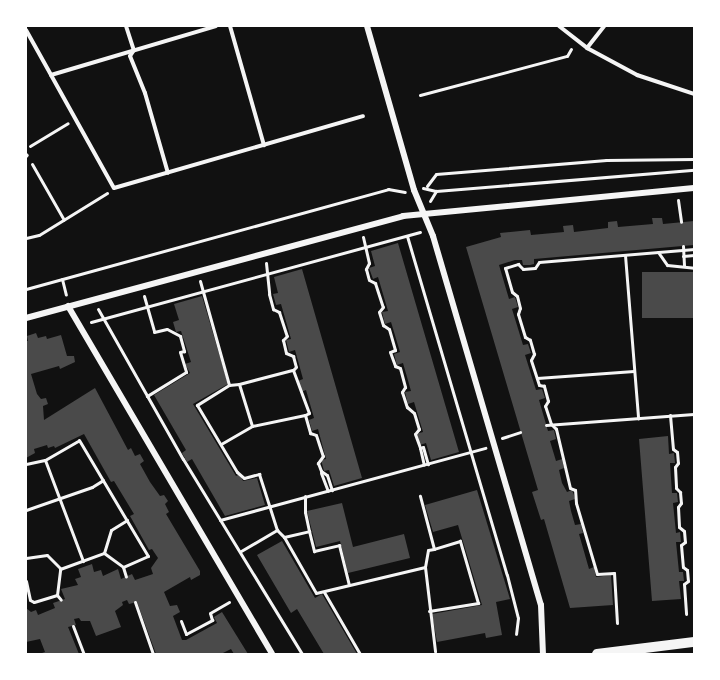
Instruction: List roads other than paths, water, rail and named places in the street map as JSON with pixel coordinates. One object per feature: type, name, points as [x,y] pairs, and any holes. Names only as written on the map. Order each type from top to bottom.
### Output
[{"type":"main road","points":[[597,654],[694,642]]},
{"type":"street","points":[[367,26],[414,190],[433,236],[541,605],[543,654]]},
{"type":"street","points":[[26,318],[361,227],[424,213],[694,188]]},
{"type":"street","points":[[69,306],[272,654]]},
{"type":"lane","points":[[126,26],[134,50]]},
{"type":"lane","points":[[51,75],[216,26]]},
{"type":"lane","points":[[230,26],[264,145]]},
{"type":"lane","points":[[559,26],[587,48],[637,75],[694,94]]},
{"type":"lane","points":[[587,48],[604,26]]},
{"type":"lane","points":[[26,30],[114,188],[363,116]]},
{"type":"lane","points":[[134,50],[130,56],[145,93],[168,173]]}]
